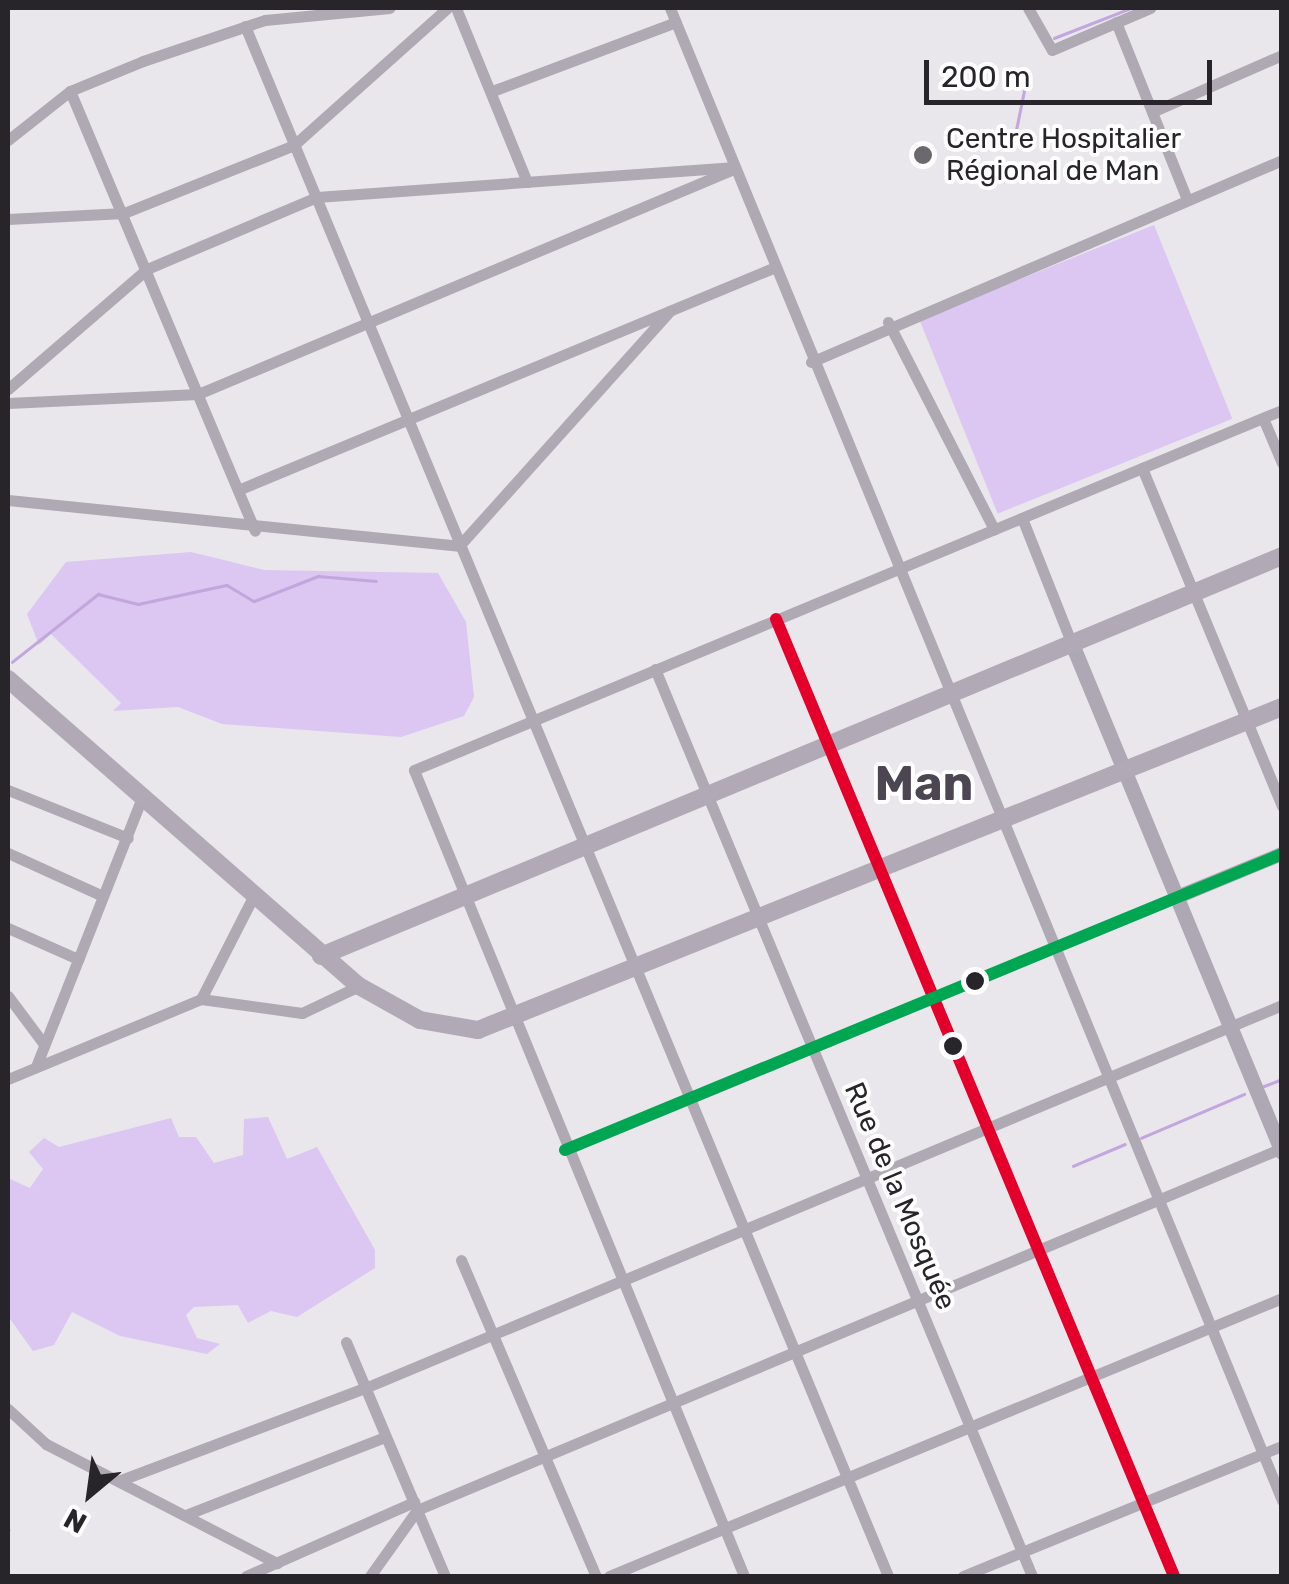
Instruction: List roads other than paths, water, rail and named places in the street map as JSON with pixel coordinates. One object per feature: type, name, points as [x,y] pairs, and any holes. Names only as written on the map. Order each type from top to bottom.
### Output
[{"type":"main road","points":[[321,956],[1282,556]]},
{"type":"main road","points":[[1072,644],[1281,1150]]},
{"type":"main road","points":[[8,679],[321,956],[359,986],[449,1029],[512,1023],[1282,707]]},
{"type":"street","points":[[8,140],[70,91],[245,26],[389,8]]},
{"type":"street","points":[[8,219],[124,213],[294,145],[447,8]]},
{"type":"street","points":[[456,8],[495,90],[526,182]]},
{"type":"street","points":[[670,8],[811,362],[1055,952],[1215,1324],[1282,1500]]},
{"type":"street","points":[[1028,8],[1047,50],[1150,8]]},
{"type":"street","points":[[495,90],[676,22]]},
{"type":"street","points":[[1116,22],[1186,198]]},
{"type":"street","points":[[245,26],[459,546],[590,843],[688,1099],[888,1576]]},
{"type":"street","points":[[1152,112],[1282,55]]},
{"type":"street","points":[[70,91],[254,530]]},
{"type":"street","points":[[811,362],[888,322],[1282,160]]},
{"type":"street","points":[[8,389],[147,270],[317,197],[733,169]]},
{"type":"street","points":[[8,403],[198,394],[367,319],[733,169]]},
{"type":"street","points":[[238,490],[773,268]]},
{"type":"street","points":[[459,546],[670,311]]},
{"type":"street","points":[[888,322],[994,529]]},
{"type":"street","points":[[744,1576],[512,1023],[414,770],[536,716],[1282,410]]},
{"type":"street","points":[[1263,418],[1282,462]]},
{"type":"street","points":[[1142,468],[1282,806]]},
{"type":"street","points":[[8,500],[254,530],[459,546]]},
{"type":"street","points":[[1022,518],[1072,644]]},
{"type":"street","points":[[776,619],[1174,1576]]},
{"type":"street","name":"Rue de la Mosquée","points":[[655,669],[1032,1576]]},
{"type":"street","points":[[8,790],[128,838]]},
{"type":"street","points":[[37,1064],[141,800]]},
{"type":"street","points":[[8,854],[103,896]]},
{"type":"street","points":[[565,1150],[935,1002],[1282,854]]},
{"type":"street","points":[[201,999],[252,898]]},
{"type":"street","points":[[8,928],[78,959]]},
{"type":"street","points":[[8,1079],[201,999],[302,1013],[359,986]]},
{"type":"street","points":[[8,996],[43,1043]]},
{"type":"street","points":[[121,1480],[365,1388],[1109,1072],[1282,1005]]},
{"type":"street","points":[[246,1576],[542,1459],[670,1401],[1281,1150]]},
{"type":"street","points":[[462,1260],[542,1459],[596,1576]]},
{"type":"street","points":[[610,1576],[967,1423],[1092,1377],[1282,1298]]},
{"type":"street","points":[[346,1342],[446,1576]]},
{"type":"street","points":[[8,1408],[46,1444],[188,1514],[277,1564]]},
{"type":"street","points":[[188,1514],[384,1436]]},
{"type":"street","points":[[963,1576],[1282,1446]]},
{"type":"street","points":[[370,1576],[416,1506]]},
{"type":"waterway","points":[[1054,38],[1131,8]]},
{"type":"waterway","points":[[1014,140],[1027,76]]},
{"type":"waterway","points":[[12,662],[98,594],[138,604],[227,585],[254,601],[318,576],[376,581]]},
{"type":"waterway","points":[[1264,1086],[1282,1079]]},
{"type":"waterway","points":[[1141,1138],[1244,1094]]},
{"type":"waterway","points":[[1073,1166],[1125,1144]]},
{"type":"place","name":"Centre Hospitalier Régional de Man","points":[[923,155]]},
{"type":"district","name":"Man","points":[[924,784]]}]
